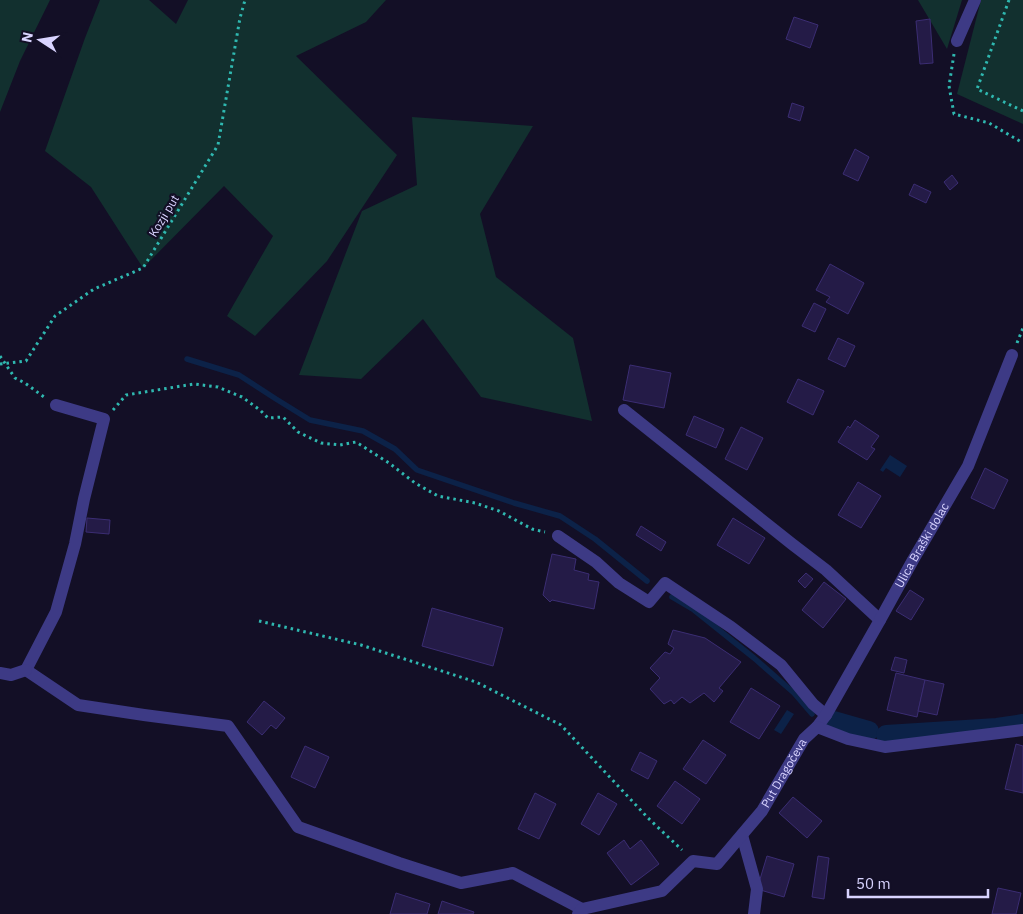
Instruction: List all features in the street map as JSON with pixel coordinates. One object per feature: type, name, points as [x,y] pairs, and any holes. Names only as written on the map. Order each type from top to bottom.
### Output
[{"type":"street","points":[[957,41],[975,0]]},
{"type":"street","name":"Ulica Braški dolac","points":[[817,727],[826,715],[968,466],[1012,355]]},
{"type":"street","points":[[0,673],[11,675],[26,670],[56,612],[75,544],[104,419],[56,405]]},
{"type":"street","points":[[624,410],[826,570],[880,620]]},
{"type":"street","points":[[558,536],[596,562],[619,583],[649,602],[665,583],[731,627],[781,665],[813,704],[826,715]]},
{"type":"street","points":[[26,670],[78,705],[228,726],[298,827],[461,883],[514,873],[580,911],[662,891],[693,861]]},
{"type":"street","name":"Put Dragočeva","points":[[693,861],[716,864],[762,811],[804,739],[817,727],[848,739],[884,747],[1023,730]]},
{"type":"street","points":[[742,835],[757,889],[754,914]]},
{"type":"path","name":"Kozji put","points":[[0,364],[26,361],[55,316],[94,290],[143,268],[218,145],[240,18],[245,0]]},
{"type":"path","points":[[1009,0],[977,89],[1023,111]]},
{"type":"path","points":[[957,41],[949,86],[954,114],[989,123],[1023,144]]},
{"type":"path","points":[[0,356],[15,378],[56,405]]},
{"type":"path","points":[[104,419],[126,395],[194,384],[218,387],[242,397],[268,418],[283,417],[298,432],[321,443],[340,444],[356,442],[389,463],[415,483],[438,496],[475,503],[498,511],[532,529],[558,536]]},
{"type":"path","points":[[259,621],[360,645],[476,682],[561,725],[648,818],[693,861]]},
{"type":"green space","points":[[0,0],[50,0],[20,61],[0,112]]},
{"type":"green space","points":[[100,0],[149,0],[176,24],[188,0],[386,0],[366,22],[296,56],[397,155],[327,261],[255,336],[227,316],[273,236],[224,186],[143,268],[91,187],[45,151]]},
{"type":"green space","points":[[918,0],[962,0],[947,49]]},
{"type":"green space","points":[[981,0],[1023,0],[1023,124],[957,94]]},
{"type":"green space","points":[[412,117],[533,126],[480,214],[496,277],[573,338],[592,421],[481,397],[423,319],[361,379],[299,375],[362,211],[417,185]]},
{"type":"water","points":[[890,455],[907,466],[900,477],[886,468],[883,472],[880,470]]},
{"type":"water","points":[[787,710],[794,714],[781,734],[774,730]]},
{"type":"building","points":[[794,17],[818,25],[810,48],[786,39]]},
{"type":"building","points":[[930,19],[933,63],[920,64],[916,21]]},
{"type":"building","points":[[792,103],[804,107],[800,121],[788,117]]},
{"type":"building","points":[[855,149],[869,157],[858,181],[843,174]]},
{"type":"building","points":[[952,175],[958,183],[950,190],[944,182]]},
{"type":"building","points":[[914,184],[931,192],[926,203],[909,195]]},
{"type":"building","points":[[830,264],[864,283],[848,314],[826,302],[830,297],[816,290]]},
{"type":"building","points":[[814,303],[826,309],[815,332],[802,326]]},
{"type":"building","points":[[838,338],[855,346],[845,367],[828,359]]},
{"type":"building","points":[[630,365],[671,373],[664,408],[623,400]]},
{"type":"building","points":[[798,379],[824,391],[813,415],[787,402]]},
{"type":"building","points":[[694,416],[724,429],[716,448],[686,435]]},
{"type":"building","points":[[855,420],[879,436],[871,447],[875,449],[867,460],[838,442],[848,426],[850,428]]},
{"type":"building","points":[[741,427],[763,438],[747,470],[725,459]]},
{"type":"building","points":[[985,468],[1008,480],[994,509],[971,498]]},
{"type":"building","points":[[858,482],[881,496],[861,528],[838,515]]},
{"type":"building","points":[[87,518],[110,520],[109,534],[86,532]]},
{"type":"building","points":[[733,518],[765,538],[749,564],[717,545]]},
{"type":"building","points":[[641,526],[666,542],[661,551],[636,535]]},
{"type":"building","points":[[552,554],[576,559],[574,570],[589,574],[588,580],[599,582],[594,609],[552,600],[550,602],[543,595]]},
{"type":"building","points":[[806,573],[813,579],[805,588],[798,581]]},
{"type":"building","points":[[824,582],[846,599],[823,628],[802,610]]},
{"type":"building","points":[[910,590],[924,599],[911,620],[896,611]]},
{"type":"building","points":[[432,608],[503,628],[493,666],[422,646]]},
{"type":"building","points":[[673,630],[705,638],[741,662],[719,688],[723,691],[714,702],[704,693],[690,703],[682,697],[674,704],[671,700],[664,704],[650,689],[660,678],[650,668],[665,652],[670,654],[674,648],[668,644]]},
{"type":"building","points":[[895,657],[907,660],[904,673],[891,670]]},
{"type":"building","points":[[896,673],[925,680],[917,717],[887,710]]},
{"type":"building","points":[[925,680],[944,684],[937,715],[918,711]]},
{"type":"building","points":[[751,688],[780,706],[759,739],[730,722]]},
{"type":"building","points":[[264,701],[285,718],[276,729],[271,725],[262,735],[247,722]]},
{"type":"building","points":[[703,740],[726,755],[706,784],[683,769]]},
{"type":"building","points":[[1016,744],[1023,746],[1023,793],[1005,789]]},
{"type":"building","points":[[305,746],[329,757],[315,788],[291,777]]},
{"type":"building","points":[[640,752],[657,761],[648,779],[631,770]]},
{"type":"building","points":[[675,781],[700,799],[682,824],[657,806]]},
{"type":"building","points":[[535,793],[556,804],[539,839],[518,829]]},
{"type":"building","points":[[598,793],[617,804],[599,835],[581,824]]},
{"type":"building","points":[[793,797],[822,821],[807,838],[779,813]]},
{"type":"building","points":[[624,840],[630,849],[641,840],[659,864],[631,885],[607,853]]},
{"type":"building","points":[[767,856],[794,864],[784,897],[757,889]]},
{"type":"building","points":[[818,856],[829,858],[824,899],[812,897]]},
{"type":"building","points":[[998,888],[1021,893],[1016,914],[992,914]]},
{"type":"building","points":[[396,893],[430,904],[427,914],[390,914]]},
{"type":"building","points":[[442,901],[474,912],[473,914],[438,914]]},
{"type":"waterway","points":[[187,359],[239,375],[310,420],[363,431],[395,449],[417,470],[514,503],[560,516],[595,539],[647,581]]},
{"type":"waterway","points":[[672,597],[694,610],[754,658],[794,693],[812,714]]},
{"type":"waterway","points":[[834,721],[869,731]]},
{"type":"waterway","points":[[886,735],[997,728],[1023,724]]}]
